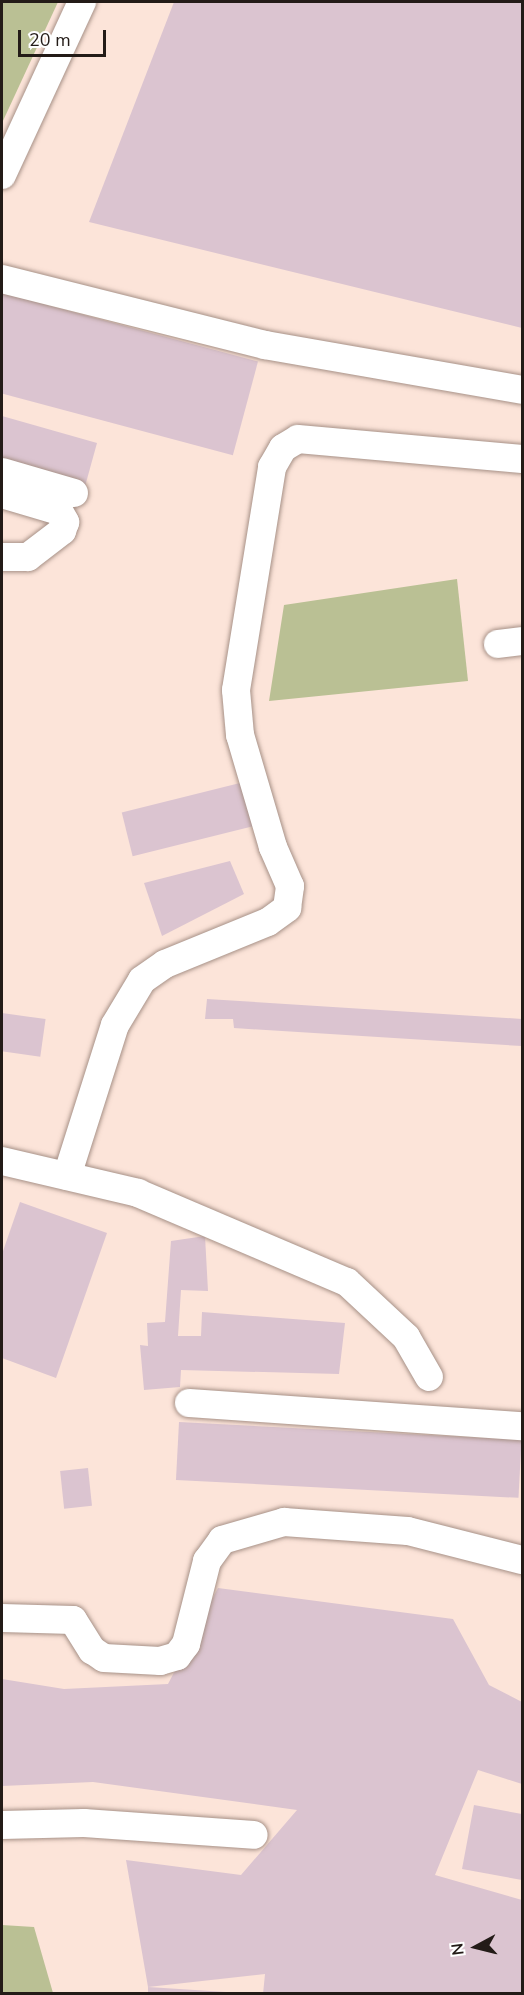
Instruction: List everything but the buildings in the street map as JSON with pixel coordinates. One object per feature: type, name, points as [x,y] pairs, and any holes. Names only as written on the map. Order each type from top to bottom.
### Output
[{"type":"street","points":[[2,175],[82,2]]},
{"type":"street","points":[[2,279],[276,347],[522,390]]},
{"type":"street","points":[[67,1176],[115,1025],[142,980],[165,964],[268,922],[287,908],[290,886],[273,847],[240,735],[236,690],[272,467],[283,448],[298,440],[321,440],[522,459]]},
{"type":"street","points":[[2,472],[74,493]]},
{"type":"street","points":[[2,494],[58,511],[65,522],[62,531],[28,557],[2,557]]},
{"type":"street","points":[[2,1161],[138,1193],[347,1282],[406,1337],[429,1377]]},
{"type":"street","points":[[189,1403],[522,1426]]},
{"type":"street","points":[[2,1618],[73,1620],[92,1650],[104,1658],[160,1661],[177,1656],[186,1644],[207,1561],[222,1540],[284,1522],[408,1531],[522,1560]]},
{"type":"street","points":[[2,1825],[84,1823],[254,1835]]},
{"type":"green space","points":[[2,2],[58,2],[2,123]]},
{"type":"green space","points":[[457,579],[468,681],[269,701],[284,605]]},
{"type":"green space","points":[[2,1925],[34,1927],[53,1993],[2,1993]]}]
